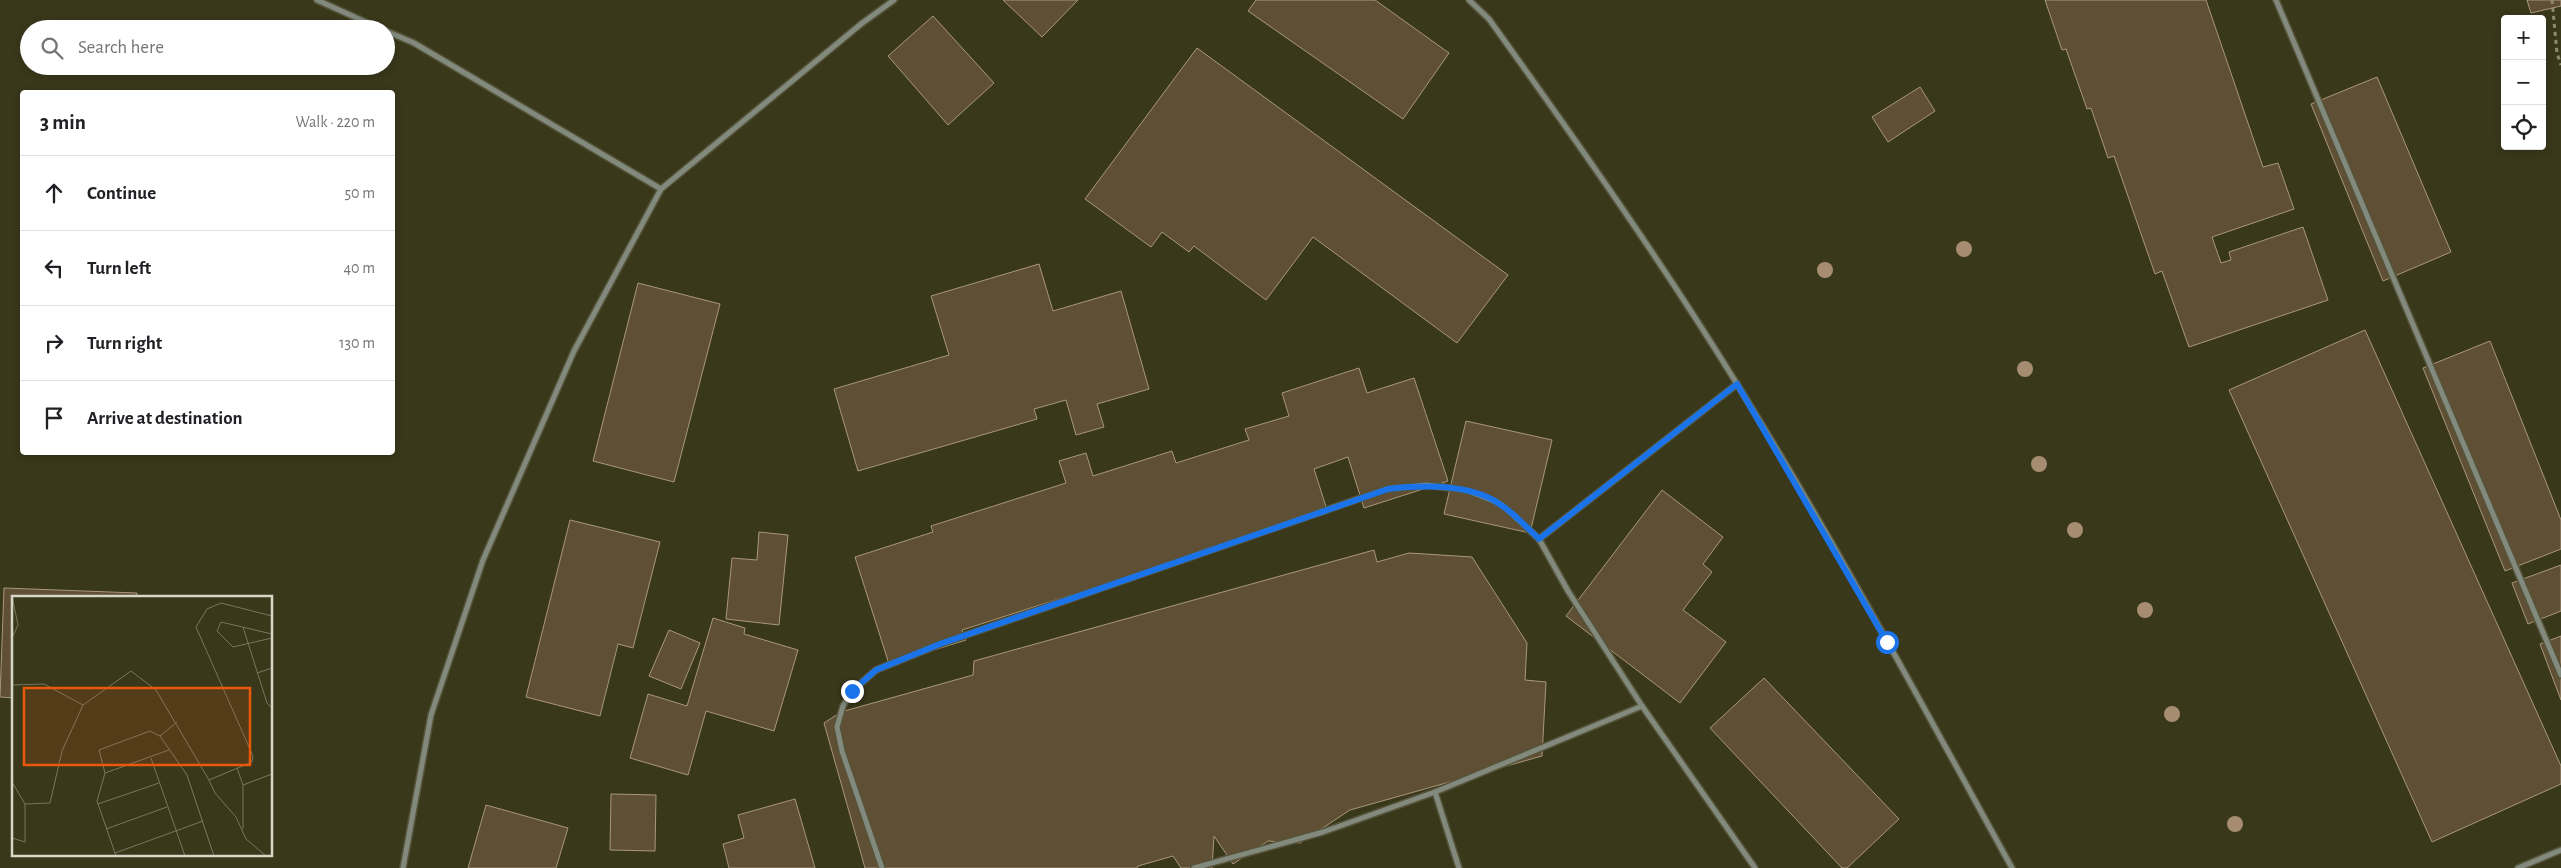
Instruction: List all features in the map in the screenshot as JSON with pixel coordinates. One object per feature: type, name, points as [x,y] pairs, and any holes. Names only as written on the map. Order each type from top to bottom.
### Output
[{"type":"street","points":[[317,0],[361,20]]},
{"type":"street","points":[[403,868],[431,715],[483,560],[574,351],[661,189],[861,24],[894,0]]},
{"type":"street","points":[[1469,0],[1489,19],[1607,184],[1737,384],[1887,642],[2012,868]]},
{"type":"street","points":[[2276,0],[2561,675]]},
{"type":"street","points":[[395,35],[414,43],[661,189]]},
{"type":"street","points":[[1539,539],[1737,384]]},
{"type":"street","points":[[882,868],[842,751],[838,727],[843,706],[852,691],[876,670],[940,644],[1388,489],[1427,485],[1466,490],[1501,504],[1539,539],[1568,591],[1642,706],[1755,868]]},
{"type":"street","points":[[1194,868],[1323,832],[1435,792],[1642,706]]},
{"type":"street","points":[[1435,792],[1459,868]]},
{"type":"street","points":[[2518,868],[2561,850]]},
{"type":"path","points":[[2552,0],[2557,52],[2561,65]]},
{"type":"building","points":[[1003,0],[1078,0],[1042,37]]},
{"type":"building","points":[[1256,0],[1375,0],[1449,53],[1403,119],[1248,11]]},
{"type":"building","points":[[2045,0],[2206,0],[2263,167],[2278,163],[2294,209],[2212,237],[2221,263],[2231,260],[2229,252],[2303,227],[2328,300],[2189,347],[2162,271],[2155,274],[2114,156],[2108,158],[2091,108],[2087,109],[2066,49],[2062,50]]},
{"type":"building","points":[[2527,0],[2561,0],[2561,6],[2531,13]]},
{"type":"building","points":[[933,16],[994,83],[948,125],[888,56]]},
{"type":"building","points":[[1197,48],[1508,275],[1457,343],[1313,237],[1266,300],[1194,246],[1189,252],[1162,232],[1151,247],[1085,199]]},
{"type":"building","points":[[2377,77],[2451,252],[2383,281],[2311,104]]},
{"type":"building","points":[[1920,87],[1935,111],[1888,142],[1872,117]]},
{"type":"building","points":[[1039,264],[1053,311],[1121,291],[1149,389],[1097,404],[1104,427],[1076,435],[1066,400],[1034,409],[1037,419],[858,471],[834,389],[949,355],[931,296]]},
{"type":"building","points":[[638,283],[720,304],[674,482],[593,461]]},
{"type":"building","points":[[2365,330],[2561,766],[2561,784],[2432,842],[2229,390]]},
{"type":"building","points":[[2490,341],[2561,520],[2561,549],[2505,571],[2423,368]]},
{"type":"building","points":[[1359,368],[1367,393],[1414,378],[1448,481],[1364,508],[1348,457],[1314,469],[1328,513],[962,630],[966,640],[889,664],[855,557],[933,532],[931,526],[1066,483],[1059,461],[1086,453],[1093,476],[1172,451],[1176,463],[1249,440],[1245,429],[1289,416],[1282,393]]},
{"type":"building","points":[[1466,421],[1552,440],[1530,533],[1444,514]]},
{"type":"building","points":[[1662,490],[1723,537],[1703,564],[1712,572],[1683,610],[1726,642],[1680,703],[1566,616]]},
{"type":"building","points":[[570,520],[660,542],[633,648],[618,644],[600,716],[526,697]]},
{"type":"building","points":[[759,532],[788,535],[779,625],[726,619],[732,558],[757,560]]},
{"type":"building","points":[[1374,550],[1377,562],[1409,553],[1472,557],[1527,643],[1525,680],[1546,682],[1542,756],[1350,810],[1300,843],[1268,841],[1233,864],[1214,836],[1212,868],[1181,868],[1173,856],[1138,866],[1137,868],[865,868],[824,723],[841,712],[973,675],[974,661]]},
{"type":"building","points":[[2561,565],[2561,611],[2528,624],[2512,583]]},
{"type":"building","points":[[4,588],[137,593],[137,596],[12,596],[12,698],[0,697]]},
{"type":"building","points":[[713,618],[745,628],[744,634],[798,650],[774,731],[706,711],[688,775],[630,758],[648,694],[687,706]]},
{"type":"building","points":[[669,630],[700,643],[681,689],[649,676]]},
{"type":"building","points":[[2561,636],[2561,700],[2540,644]]},
{"type":"building","points":[[1764,678],[1899,819],[1847,868],[1842,868],[1710,728]]},
{"type":"building","points":[[611,794],[656,795],[655,851],[610,850]]},
{"type":"building","points":[[795,799],[815,868],[729,868],[723,844],[744,838],[738,815]]},
{"type":"building","points":[[486,805],[568,828],[556,868],[468,868]]},
{"type":"route","points":[[852,691],[876,670],[940,644],[1388,489],[1427,485],[1466,490],[1501,504],[1539,539],[1737,384],[1887,642]]}]
